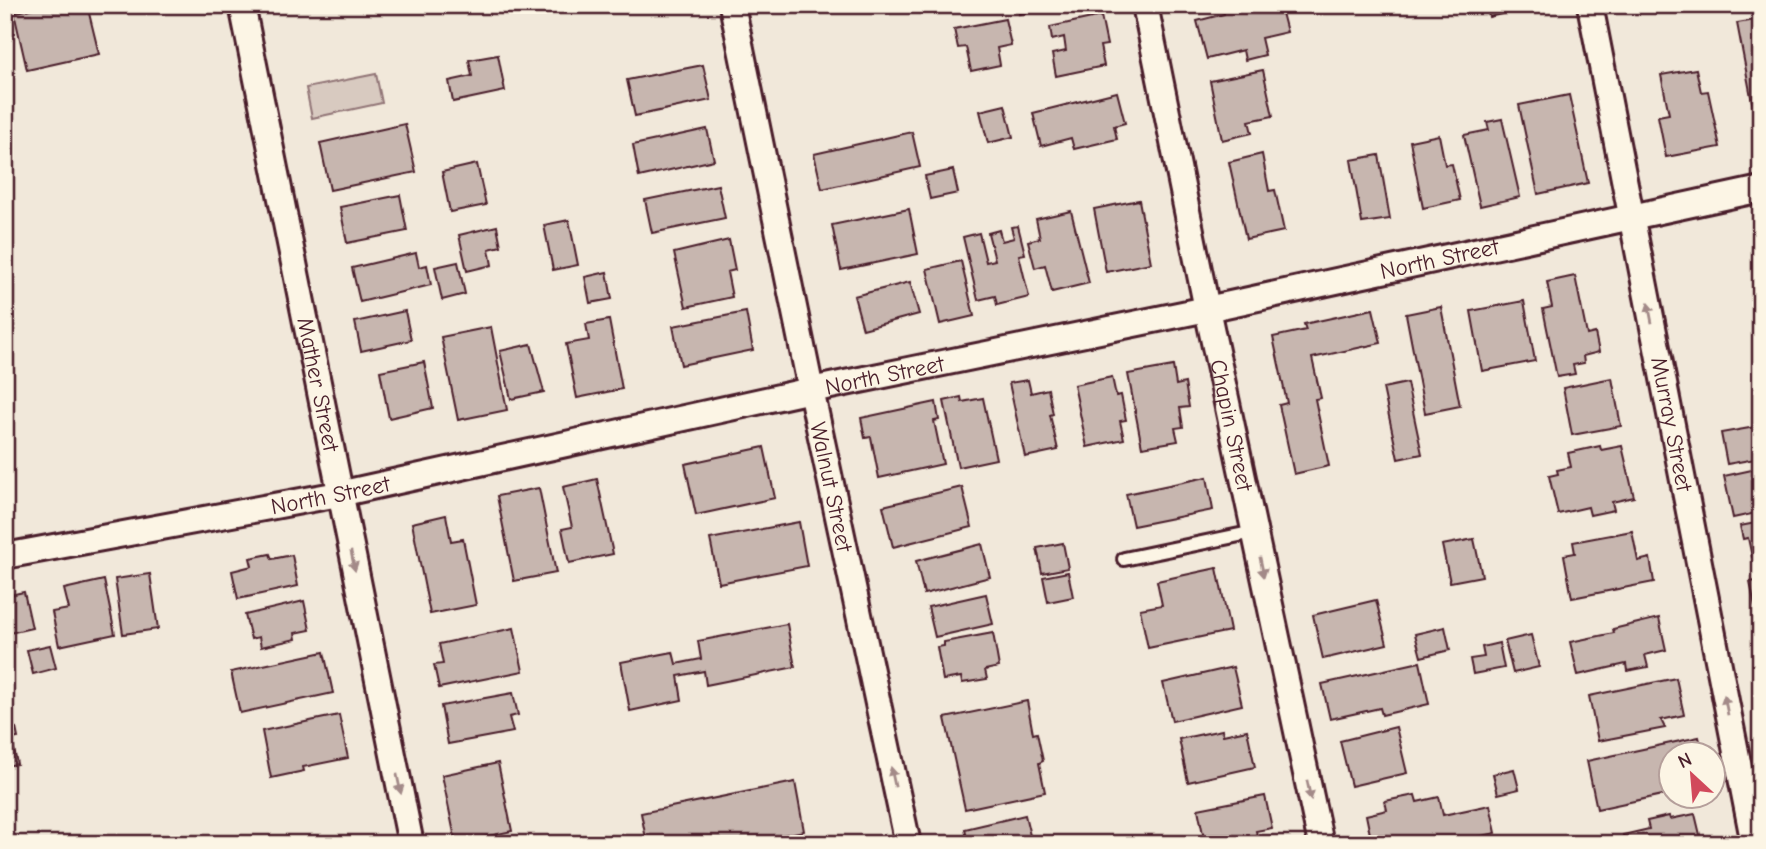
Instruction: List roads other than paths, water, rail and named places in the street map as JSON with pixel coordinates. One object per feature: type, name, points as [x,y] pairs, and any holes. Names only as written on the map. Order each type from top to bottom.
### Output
[{"type":"street","name":"Mather Street","points":[[242,5],[411,844]]},
{"type":"street","name":"Walnut Street","points":[[732,5],[908,844]]},
{"type":"street","name":"Chapin Street","points":[[1145,5],[1321,844]]},
{"type":"street","name":"Murray Street","points":[[1590,5],[1754,844]]},
{"type":"street","name":"North Street","points":[[5,556],[340,494],[811,390],[1207,309],[1761,189]]},
{"type":"lane","points":[[1124,559],[1254,532]]}]
